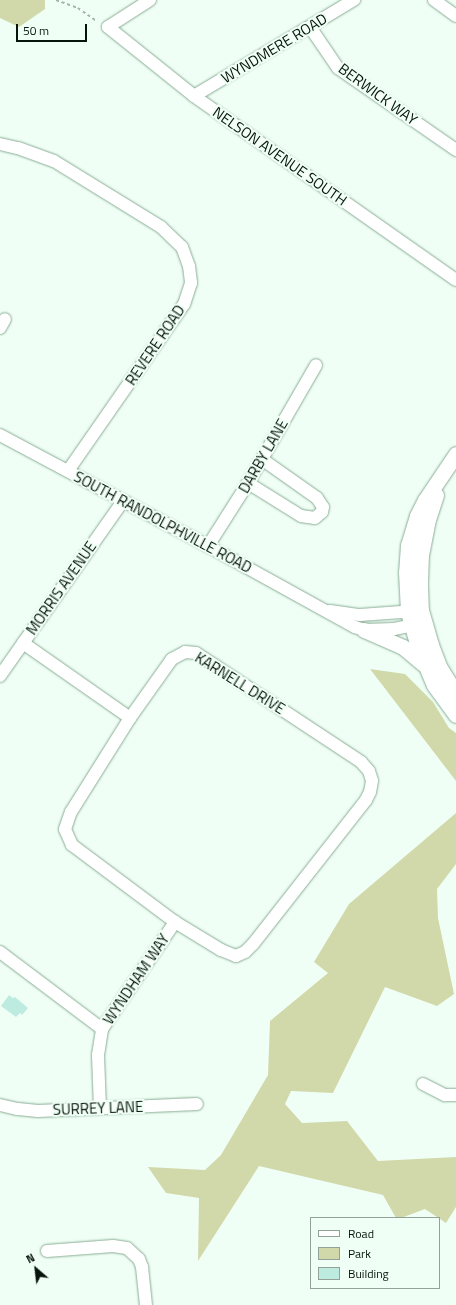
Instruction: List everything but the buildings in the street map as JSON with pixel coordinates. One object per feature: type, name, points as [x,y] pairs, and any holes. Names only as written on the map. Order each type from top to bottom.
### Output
[{"type":"main road","points":[[456,454],[440,479],[423,540],[416,617],[424,665],[434,685],[456,715]]},
{"type":"main road","points":[[416,617],[440,668],[456,694]]},
{"type":"main road","points":[[364,630],[403,647],[424,665]]},
{"type":"street","points":[[108,27],[150,0]]},
{"type":"street","name":"WYNDMERE ROAD","points":[[194,96],[354,0]]},
{"type":"street","points":[[434,0],[456,16]]},
{"type":"street","name":"BERWICK WAY","points":[[310,26],[338,68],[456,150]]},
{"type":"street","name":"NELSON AVENUE SOUTH","points":[[108,27],[194,96],[456,280]]},
{"type":"street","name":"REVERE ROAD","points":[[0,144],[25,150],[54,161],[161,227],[182,247],[189,266],[191,283],[184,304],[68,471]]},
{"type":"street","name":"DARBY LANE","points":[[208,546],[248,483],[316,365]]},
{"type":"street","name":"SOUTH RANDOLPHVILLE ROAD","points":[[0,435],[208,546],[325,610],[345,623],[364,630],[394,629],[416,617]]},
{"type":"street","points":[[248,483],[301,516],[315,518],[322,512],[323,507],[317,498],[262,459]]},
{"type":"street","name":"MORRIS AVENUE","points":[[0,676],[123,501]]},
{"type":"street","name":"SOUTH RANDOLPHVILLE ROAD","points":[[325,610],[360,615],[416,617]]},
{"type":"street","points":[[23,643],[130,718]]},
{"type":"street","name":"KARNELL DRIVE","points":[[192,652],[361,762],[369,771],[372,780],[370,792],[366,800],[245,952],[236,956],[229,954],[175,922],[72,845],[65,829],[71,812],[130,718],[172,659],[178,654],[192,652]]},
{"type":"street","name":"WYNDHAM WAY","points":[[100,1108],[98,1055],[102,1029],[175,922]]},
{"type":"street","points":[[0,952],[102,1029]]},
{"type":"street","points":[[423,1084],[445,1095],[456,1095]]},
{"type":"street","name":"SURREY LANE","points":[[0,1105],[38,1111],[197,1104]]},
{"type":"street","points":[[47,1251],[112,1246],[127,1248],[139,1259],[142,1267],[146,1305]]},
{"type":"path","points":[[56,0],[78,8],[92,19],[108,27]]},
{"type":"green space","points":[[0,0],[45,0],[45,9],[19,27],[0,18]]},
{"type":"green space","points":[[370,669],[405,674],[433,702],[449,728],[456,733],[456,781]]},
{"type":"green space","points":[[456,813],[456,864],[437,889],[438,918],[454,994],[437,1006],[385,987],[333,1093],[291,1091],[285,1104],[302,1123],[347,1121],[378,1161],[456,1157],[456,1207],[446,1223],[440,1219],[440,1217],[437,1217],[425,1209],[404,1217],[395,1217],[383,1195],[259,1166],[198,1261],[199,1198],[166,1193],[148,1167],[205,1170],[221,1155],[268,1075],[270,1021],[328,973],[314,962],[349,904]]}]
